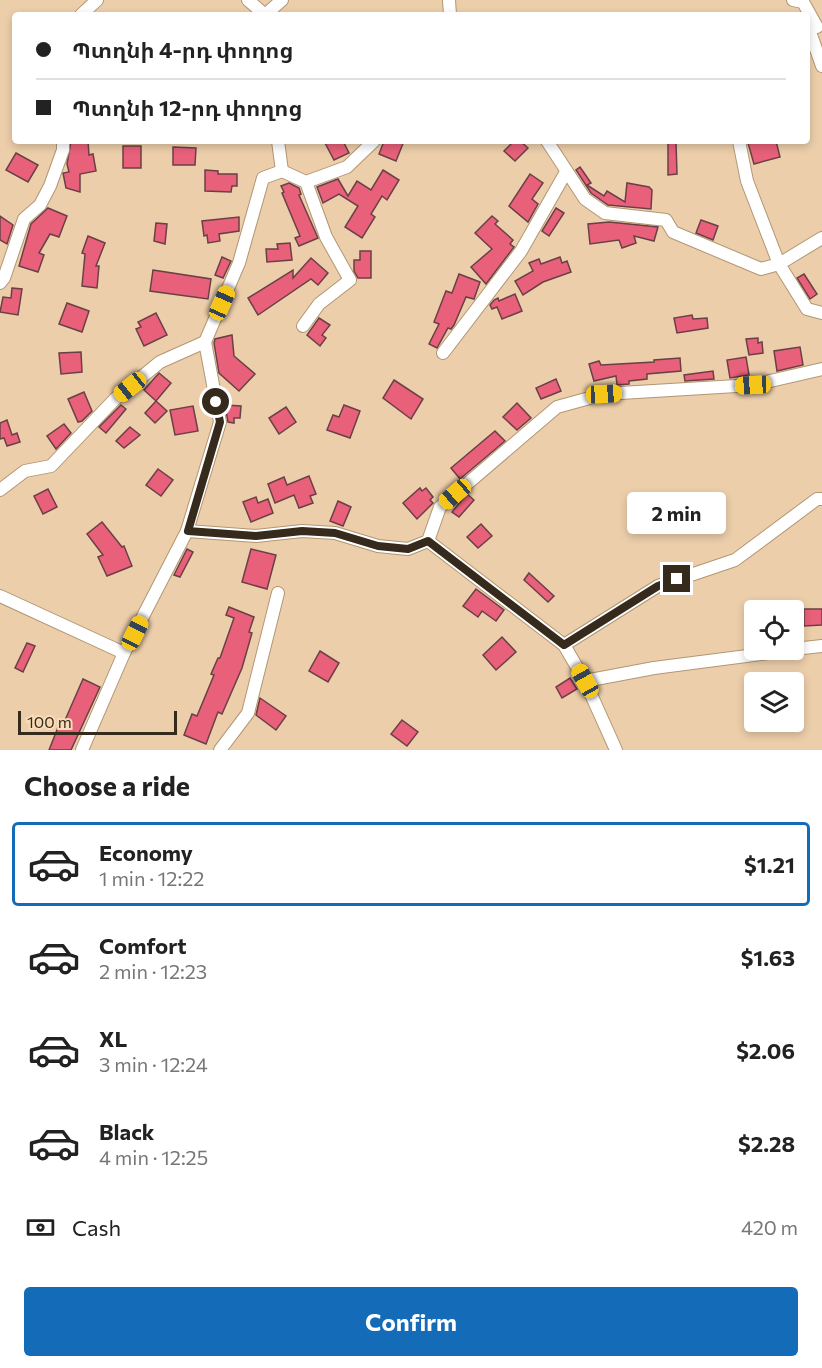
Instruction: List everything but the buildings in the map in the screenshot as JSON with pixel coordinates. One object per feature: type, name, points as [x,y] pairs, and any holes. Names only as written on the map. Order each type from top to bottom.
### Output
[{"type":"street","points":[[84,12],[97,0]]},
{"type":"street","points":[[248,0],[262,12]]},
{"type":"street","points":[[268,12],[282,0]]},
{"type":"street","points":[[793,0],[803,2],[807,12]]},
{"type":"street","points":[[814,30],[822,66]]},
{"type":"street","points":[[0,283],[4,278],[24,219],[40,205],[50,186],[63,144]]},
{"type":"street","points":[[278,144],[282,171]]},
{"type":"street","points":[[82,750],[124,653],[188,531],[220,422],[205,342],[239,263],[263,178],[282,171],[306,182],[347,167],[371,144]]},
{"type":"street","points":[[549,144],[585,199],[605,213],[666,220],[672,232],[761,269],[779,264],[822,238]]},
{"type":"street","points":[[740,144],[747,181],[779,264],[807,309],[822,313]]},
{"type":"street","points":[[443,353],[521,251],[566,172]]},
{"type":"street","points":[[303,326],[319,304],[350,280],[326,237],[306,182]]},
{"type":"street","points":[[0,490],[25,471],[51,466],[115,399],[160,362],[205,342]]},
{"type":"street","points":[[188,531],[256,536],[302,531],[335,533],[378,546],[408,549],[428,541],[440,507],[556,407],[604,394],[753,385],[822,369]]},
{"type":"street","points":[[564,645],[658,586],[735,560],[817,500],[822,499]]},
{"type":"street","points":[[428,541],[564,645],[585,681],[616,750]]},
{"type":"street","points":[[220,750],[248,712],[278,593]]},
{"type":"street","points":[[0,596],[124,653]]},
{"type":"street","points":[[804,648],[822,646]]},
{"type":"street","points":[[585,681],[654,668],[744,656]]},
{"type":"route","points":[[216,402],[220,422],[188,531],[256,536],[302,531],[335,533],[378,546],[408,549],[428,541],[564,645],[658,586],[677,579]]}]
